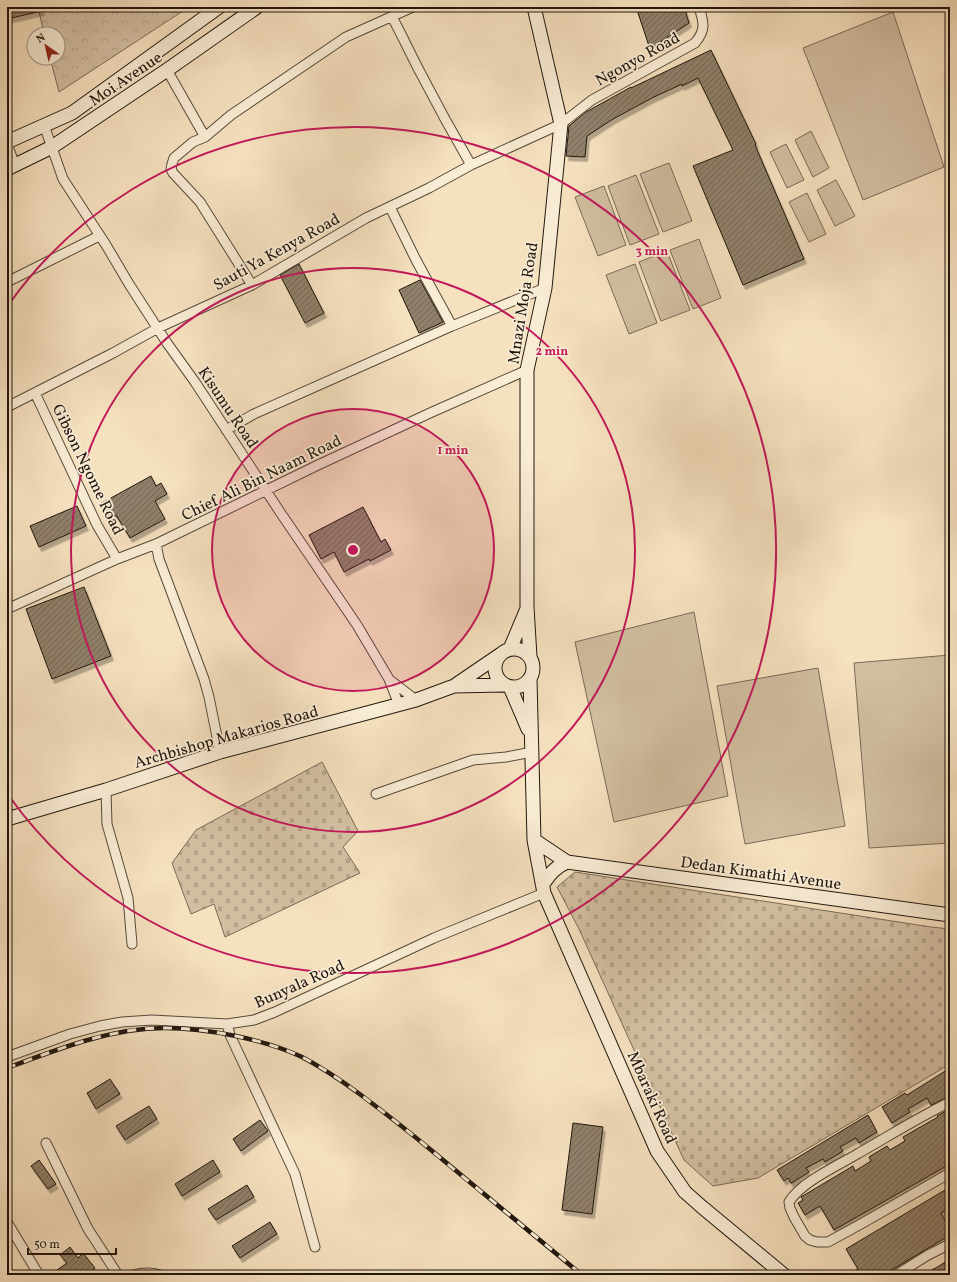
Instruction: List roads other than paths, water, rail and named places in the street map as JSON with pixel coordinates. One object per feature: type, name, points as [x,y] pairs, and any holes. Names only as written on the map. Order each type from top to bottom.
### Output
[{"type":"main road","name":"Moi Avenue","points":[[7,143],[72,113],[218,7]]},
{"type":"main road","name":"Moi Avenue","points":[[11,167],[52,148],[257,7]]},
{"type":"main road","name":"Mnazi Moja Road","points":[[530,657],[527,607],[527,370],[545,288],[561,124],[534,7]]},
{"type":"main road","points":[[527,607],[505,652],[495,664],[495,670],[499,681],[507,686],[531,736]]},
{"type":"main road","points":[[518,649],[525,652],[530,657],[533,664],[533,672],[530,679],[525,684],[518,687],[454,686],[505,652],[518,649]]},
{"type":"main road","points":[[530,679],[534,840],[543,888]]},
{"type":"main road","name":"Archbishop Makarios Road","points":[[7,819],[106,790],[220,752],[399,705],[454,686]]},
{"type":"main road","name":"Dedan Kimathi Avenue","points":[[534,840],[567,862],[950,915]]},
{"type":"main road","points":[[543,888],[552,871],[559,865],[567,862]]},
{"type":"main road","name":"Mbaraki Road","points":[[543,888],[658,1151],[685,1192],[784,1275]]},
{"type":"street","points":[[252,286],[200,202],[175,177],[171,169],[174,158],[192,142],[205,137],[231,115],[346,37],[414,7]]},
{"type":"street","name":"Ngonyo Road","points":[[561,124],[592,100],[695,43],[702,35],[703,28],[703,20],[699,7]]},
{"type":"street","points":[[392,17],[444,118],[471,165]]},
{"type":"street","points":[[167,70],[205,137]]},
{"type":"street","name":"Sauti Ya Kenya Road","points":[[7,407],[158,328],[252,286],[366,218],[429,188],[471,165],[561,124]]},
{"type":"street","name":"Kisumu Road","points":[[44,125],[63,179],[158,328],[357,625],[389,679],[399,705]]},
{"type":"street","points":[[7,143],[11,167]]},
{"type":"street","points":[[390,207],[416,260],[452,326]]},
{"type":"street","points":[[7,282],[99,236]]},
{"type":"street","points":[[226,430],[254,414],[452,326],[545,288]]},
{"type":"street","name":"Chief Ali Bin Naam Road","points":[[7,609],[117,559],[156,544],[423,416],[527,370]]},
{"type":"street","name":"Gibson Ngome Road","points":[[38,391],[36,395],[97,525],[117,559]]},
{"type":"street","points":[[156,544],[159,559],[209,697],[220,752]]},
{"type":"street","name":"Kisumu Road","points":[[389,679],[416,700]]},
{"type":"street","points":[[376,794],[473,760],[506,757],[532,752]]},
{"type":"street","points":[[106,790],[107,824],[128,898],[132,944]]},
{"type":"street","name":"Bunyala Road","points":[[7,1057],[70,1034],[122,1022],[152,1020],[227,1024],[254,1020],[275,1012],[543,888]]},
{"type":"street","points":[[227,1024],[233,1042],[295,1174],[315,1247]]},
{"type":"street","points":[[950,1102],[885,1137],[811,1181],[793,1194],[789,1202],[790,1208],[805,1236],[810,1240],[817,1242],[828,1242],[950,1172]]},
{"type":"street","points":[[46,1143],[88,1228],[118,1275]]},
{"type":"street","points":[[7,1222],[39,1275]]},
{"type":"street","points":[[896,1275],[928,1255],[950,1244]]},
{"type":"street","points":[[133,1275],[144,1273],[160,1275]]},
{"type":"railway","points":[[7,1068],[84,1041],[144,1029],[164,1028],[216,1032],[253,1040],[287,1051],[302,1057],[325,1070],[370,1102],[582,1275]]}]
